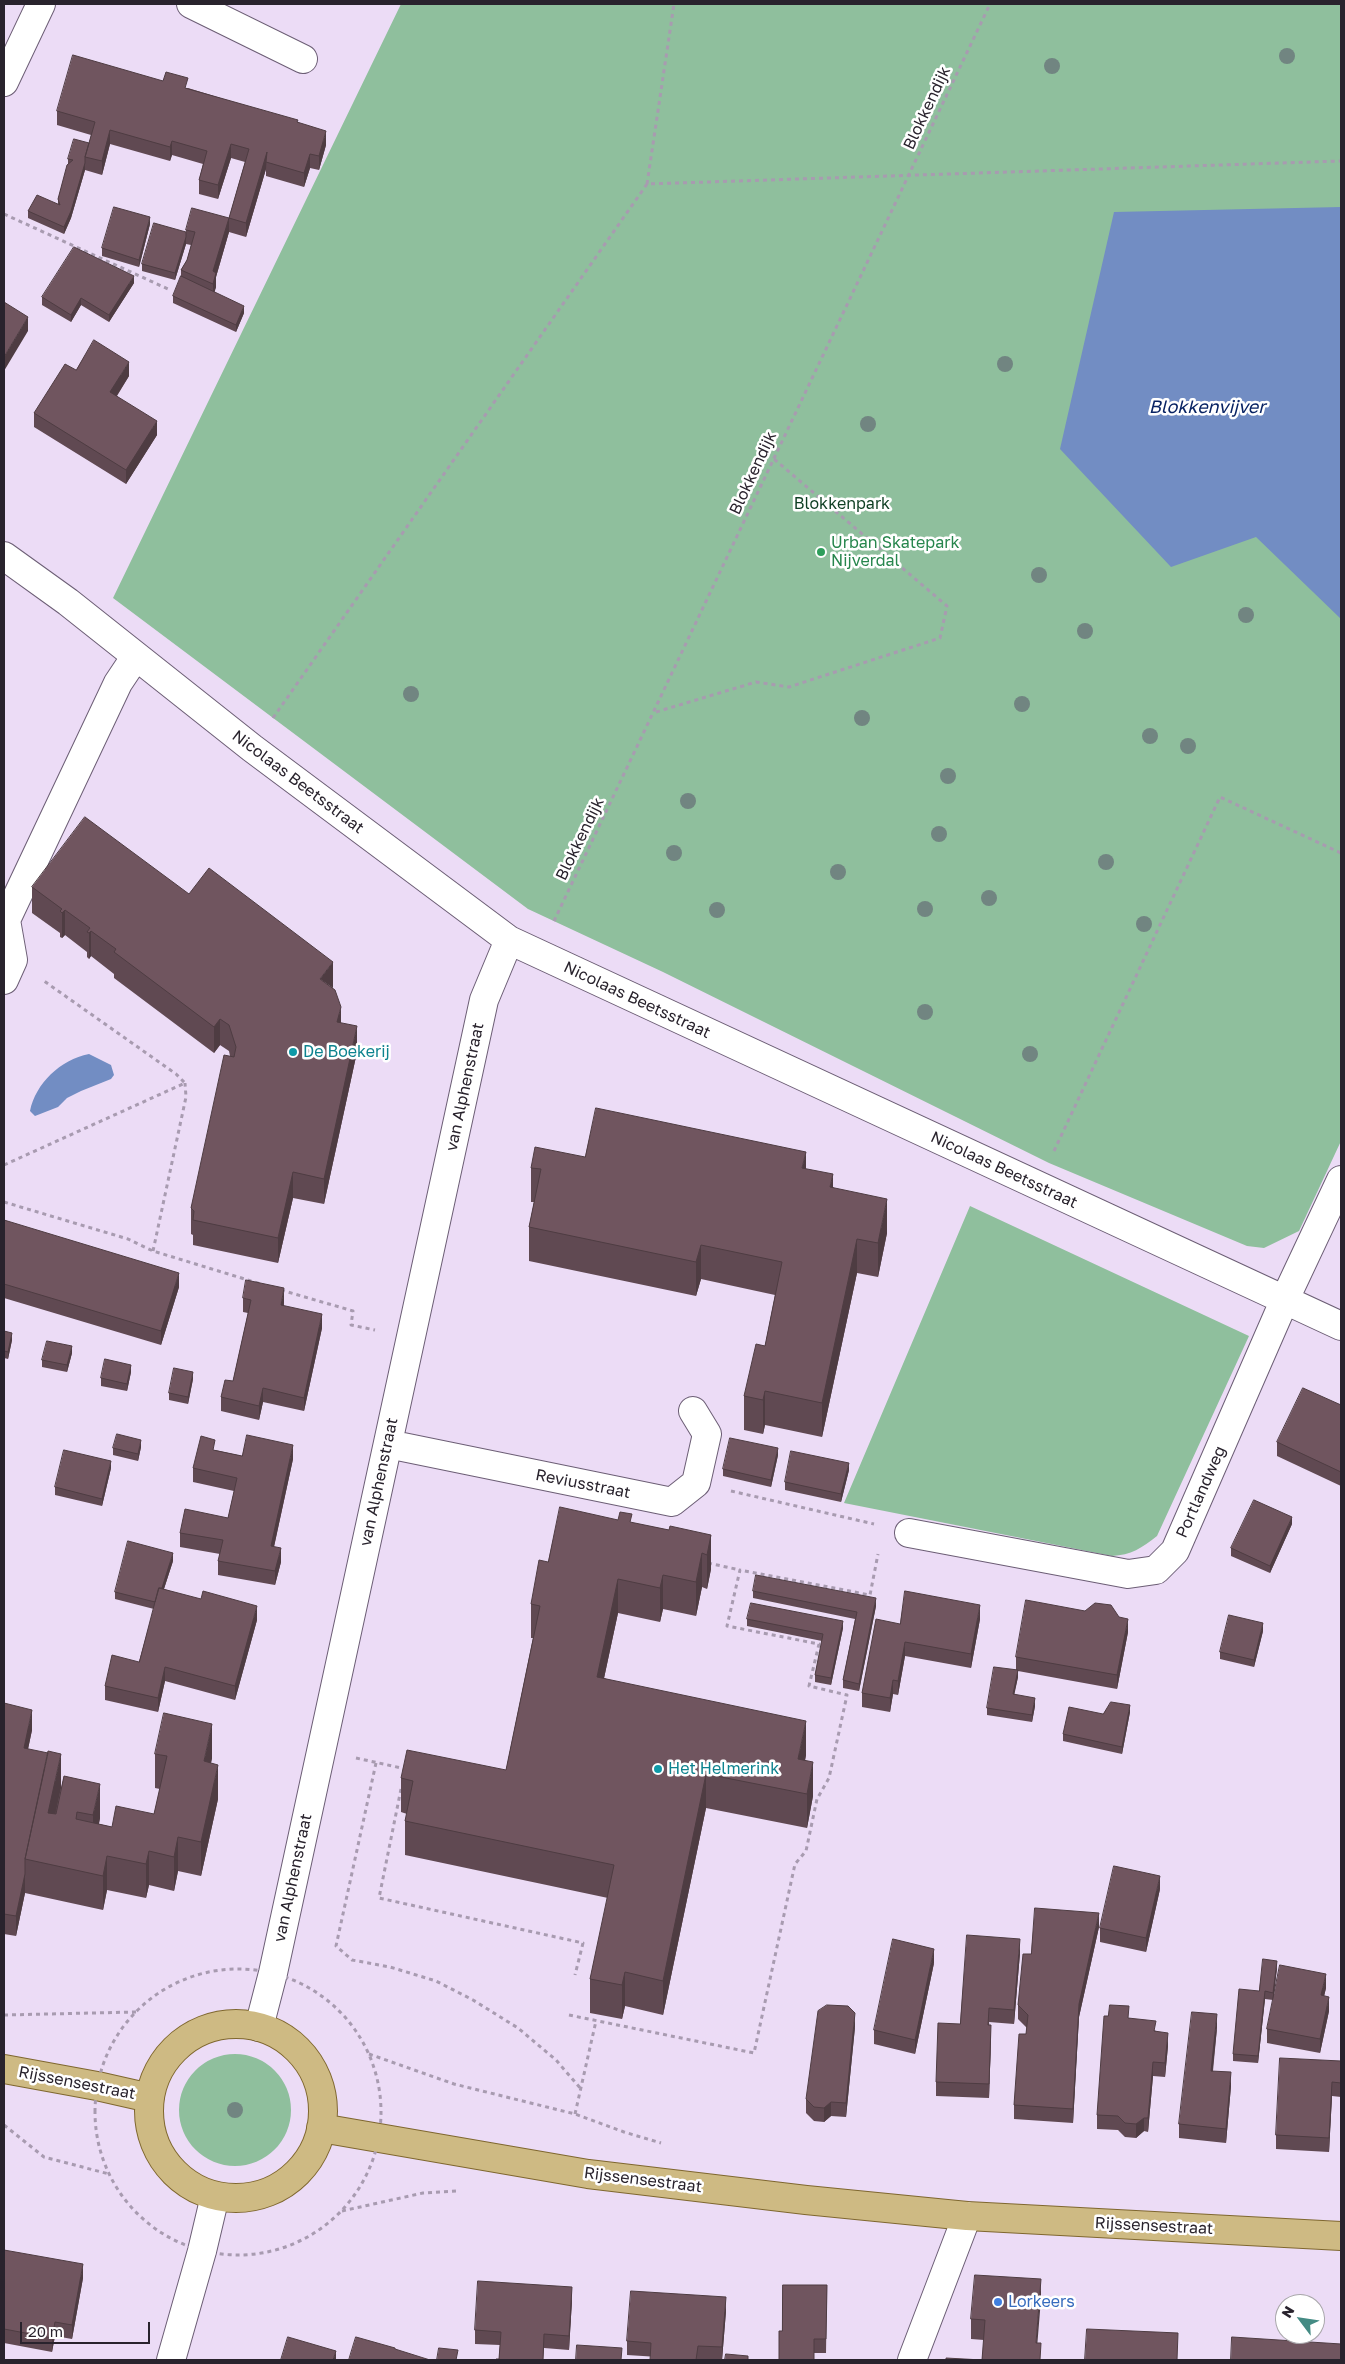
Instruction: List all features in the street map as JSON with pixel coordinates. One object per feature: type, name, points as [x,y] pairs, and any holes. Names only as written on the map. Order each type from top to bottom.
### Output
[{"type":"main road","points":[[230,2025],[259,2027],[287,2041],[300,2052],[313,2071],[321,2093],[321,2128],[307,2161],[296,2174],[273,2190],[248,2197],[215,2196],[193,2187],[172,2170],[158,2150],[150,2126],[150,2098],[160,2068],[180,2044],[206,2030],[230,2025]]},
{"type":"main road","name":"Rijssensestraat","points":[[4,2069],[150,2098]]},
{"type":"main road","name":"Rijssensestraat","points":[[321,2128],[588,2174],[806,2200],[967,2216],[1341,2236]]},
{"type":"street","points":[[4,82],[41,4]]},
{"type":"street","points":[[191,4],[304,59]]},
{"type":"street","name":"Nicolaas Beetsstraat","points":[[4,556],[68,602],[252,748],[509,940],[669,1016],[1341,1326]]},
{"type":"street","points":[[8,970],[6,920],[118,683],[136,656]]},
{"type":"street","name":"van Alphenstraat","points":[[259,2027],[273,1973],[484,1000],[509,940]]},
{"type":"street","name":"Portlandweg","points":[[896,1530],[1128,1574],[1156,1570],[1175,1551],[1285,1299],[1341,1180]]},
{"type":"street","points":[[693,1411],[707,1434],[696,1483]]},
{"type":"street","name":"Reviusstraat","points":[[388,1444],[672,1502],[696,1483]]},
{"type":"street","points":[[171,2360],[202,2251],[215,2196]]},
{"type":"street","points":[[912,2360],[967,2216]]},
{"type":"path","points":[[252,748],[647,184],[674,4]]},
{"type":"path","name":"Blokkendijk","points":[[539,954],[990,4]]},
{"type":"path","points":[[647,184],[1341,161]]},
{"type":"path","points":[[4,214],[168,289]]},
{"type":"path","points":[[655,712],[756,682],[789,687],[940,638],[947,606],[774,459]]},
{"type":"path","points":[[1053,1154],[1220,796],[1341,853]]},
{"type":"path","points":[[8,970],[176,1074],[186,1083],[186,1097],[153,1251]]},
{"type":"path","points":[[4,1165],[186,1083]]},
{"type":"path","points":[[4,1202],[128,1239],[153,1251],[267,1285]]},
{"type":"path","points":[[277,1288],[353,1311],[351,1325],[410,1338]]},
{"type":"path","points":[[696,1483],[896,1530],[870,1595],[702,1561]]},
{"type":"path","points":[[569,2015],[754,2053],[795,1864],[806,1851],[817,1799],[829,1778],[847,1695],[809,1686],[820,1644],[727,1626],[740,1570]]},
{"type":"path","points":[[320,1750],[414,1771]]},
{"type":"path","points":[[376,1763],[336,1946],[352,1960],[390,1967],[436,1981],[473,2000],[518,2028],[556,2060],[581,2090]]},
{"type":"path","points":[[403,1778],[405,1769]]},
{"type":"path","points":[[402,1788],[379,1898],[583,1943],[574,1975]]},
{"type":"path","points":[[233,1969],[273,1973],[302,1984],[332,2004],[346,2019],[369,2054],[378,2081],[381,2110],[379,2139],[370,2165],[358,2189],[341,2211],[326,2226],[288,2247],[266,2252],[245,2255],[202,2251],[179,2243],[157,2230],[138,2215],[122,2196],[109,2174],[100,2153],[96,2131],[95,2108],[97,2086],[111,2046],[137,2012],[171,1986],[191,1977],[233,1969]]},
{"type":"path","points":[[4,2015],[137,2012]]},
{"type":"path","points":[[575,2114],[596,2021]]},
{"type":"path","points":[[369,2054],[454,2084],[575,2114],[624,2132],[669,2145]]},
{"type":"path","points":[[4,2125],[44,2157],[109,2174]]},
{"type":"green space","name":"Blokkenpark","points":[[401,4],[1341,4],[1341,1141],[1299,1231],[1264,1248],[1247,1246],[1049,1163],[663,972],[528,909],[113,598]]},
{"type":"green space","points":[[970,1206],[1249,1336],[1157,1536],[1136,1550],[1112,1556],[844,1503]]},
{"type":"green space","points":[[235,2054],[256,2058],[275,2070],[287,2089],[291,2110],[287,2131],[275,2150],[256,2162],[235,2166],[214,2162],[195,2150],[183,2131],[179,2110],[183,2089],[195,2070],[214,2058]]},
{"type":"water","name":"Blokkenvijver","points":[[1341,207],[1341,619],[1256,537],[1171,567],[1060,449],[1114,212]]},
{"type":"water","points":[[89,1054],[111,1065],[114,1075],[111,1079],[81,1091],[67,1098],[58,1107],[35,1116],[30,1111],[33,1101],[44,1082],[59,1067],[78,1057]]},
{"type":"building","points":[[73,55],[163,81],[166,72],[188,78],[185,88],[298,120],[297,122],[326,131],[319,156],[310,154],[304,173],[266,162],[267,152],[246,223],[229,218],[249,149],[231,144],[218,185],[199,180],[207,151],[172,141],[170,147],[110,130],[102,161],[85,157],[95,122],[57,111]]},
{"type":"building","points":[[74,139],[89,143],[71,211],[64,227],[28,211],[37,195],[60,205],[58,199],[67,165],[73,160],[68,159]]},
{"type":"building","points":[[114,207],[150,217],[139,260],[102,248]]},
{"type":"building","points":[[192,208],[229,218],[213,271],[216,273],[213,284],[181,270],[187,260],[195,232],[186,230]]},
{"type":"building","points":[[154,223],[186,232],[175,273],[142,264]]},
{"type":"building","points":[[74,247],[134,276],[109,315],[81,298],[71,315],[42,297]]},
{"type":"building","points":[[181,276],[244,306],[236,325],[173,296]]},
{"type":"building","points":[[4,302],[28,317],[4,357]]},
{"type":"building","points":[[94,340],[129,362],[110,392],[157,421],[126,470],[34,413],[65,364],[76,370]]},
{"type":"building","name":"De Boekerij","points":[[85,817],[189,894],[209,868],[333,962],[320,979],[335,990],[341,1007],[337,1022],[357,1026],[324,1179],[293,1172],[278,1238],[193,1220],[194,1211],[191,1208],[224,1055],[234,1057],[236,1047],[229,1025],[220,1019],[214,1027],[114,952],[116,949],[91,931],[87,932],[90,928],[65,910],[62,913],[60,911],[62,909],[32,887]]},
{"type":"building","points":[[596,1108],[806,1152],[802,1168],[833,1174],[830,1187],[887,1199],[878,1243],[857,1239],[822,1403],[765,1391],[763,1400],[744,1396],[756,1344],[765,1346],[782,1262],[701,1245],[696,1262],[529,1227],[541,1169],[531,1168],[535,1147],[585,1157]]},
{"type":"building","points":[[4,1220],[179,1273],[161,1331],[4,1284]]},
{"type":"building","points":[[246,1280],[284,1288],[281,1305],[322,1314],[304,1398],[263,1388],[259,1406],[221,1397],[225,1380],[233,1381],[251,1300],[243,1298]]},
{"type":"building","points":[[4,1331],[12,1333],[8,1352],[4,1351]]},
{"type":"building","points":[[47,1341],[72,1346],[67,1365],[42,1360]]},
{"type":"building","points":[[105,1359],[131,1365],[127,1384],[101,1378]]},
{"type":"building","points":[[174,1368],[193,1372],[188,1397],[169,1393]]},
{"type":"building","points":[[1303,1388],[1341,1405],[1341,1472],[1277,1442]]},
{"type":"building","points":[[117,1434],[141,1440],[138,1454],[113,1448]]},
{"type":"building","points":[[247,1435],[293,1445],[271,1546],[281,1548],[275,1571],[218,1561],[223,1540],[180,1533],[185,1509],[228,1518],[237,1478],[193,1468],[201,1436],[215,1440],[213,1450],[242,1456]]},
{"type":"building","points":[[730,1438],[778,1448],[771,1480],[723,1469]]},
{"type":"building","points":[[64,1450],[111,1461],[102,1499],[55,1487]]},
{"type":"building","points":[[791,1451],[849,1463],[841,1494],[785,1482]]},
{"type":"building","points":[[1254,1500],[1292,1517],[1270,1566],[1231,1548]]},
{"type":"building","name":"Het Helmerink","points":[[560,1507],[618,1520],[620,1512],[632,1514],[630,1522],[669,1530],[670,1526],[711,1535],[707,1555],[702,1553],[696,1582],[663,1575],[660,1588],[618,1579],[597,1677],[806,1721],[798,1759],[813,1762],[807,1794],[706,1774],[663,1981],[625,1972],[622,1985],[590,1979],[614,1865],[405,1821],[413,1781],[401,1778],[407,1750],[506,1770],[540,1606],[531,1604],[539,1560],[548,1562]]},
{"type":"building","points":[[128,1541],[173,1553],[162,1588],[159,1588],[155,1602],[115,1592]]},
{"type":"building","points":[[756,1575],[876,1598],[859,1684],[843,1680],[857,1612],[753,1591]]},
{"type":"building","points":[[159,1588],[201,1599],[203,1591],[257,1606],[235,1686],[165,1667],[158,1698],[105,1686],[112,1655],[139,1662]]},
{"type":"building","points":[[905,1591],[980,1605],[971,1654],[905,1642],[898,1681],[893,1680],[890,1698],[862,1693],[876,1619],[900,1624]]},
{"type":"building","points":[[1026,1600],[1085,1611],[1095,1603],[1111,1605],[1119,1617],[1128,1619],[1117,1675],[1016,1657]]},
{"type":"building","points":[[751,1603],[843,1621],[831,1678],[815,1675],[823,1634],[747,1619]]},
{"type":"building","points":[[1229,1615],[1263,1623],[1254,1660],[1220,1652]]},
{"type":"building","points":[[994,1667],[1018,1670],[1013,1694],[1035,1698],[1032,1715],[987,1708]]},
{"type":"building","points":[[1111,1702],[1130,1705],[1122,1747],[1063,1734],[1069,1707],[1103,1714]]},
{"type":"building","points":[[4,1703],[32,1710],[24,1748],[48,1753],[25,1859],[25,1874],[16,1916],[4,1914]]},
{"type":"building","points":[[164,1713],[212,1724],[204,1761],[218,1765],[201,1842],[178,1837],[174,1857],[149,1851],[146,1864],[107,1856],[103,1876],[25,1859],[48,1751],[61,1754],[48,1813],[56,1814],[64,1776],[100,1784],[93,1815],[77,1812],[76,1819],[112,1827],[116,1806],[154,1814],[167,1756],[155,1754]]},
{"type":"building","points":[[1114,1866],[1160,1876],[1146,1938],[1100,1928]]},
{"type":"building","points":[[1035,1908],[1099,1913],[1079,2004],[1073,2109],[1014,2105],[1019,2034],[1026,2034],[1028,2015],[1018,2005],[1023,1954],[1031,1954]]},
{"type":"building","points":[[967,1935],[1020,1939],[1014,2010],[989,2008],[988,2025],[991,2025],[989,2084],[936,2082],[938,2023],[960,2024]]},
{"type":"building","points":[[893,1939],[934,1949],[915,2040],[874,2030]]},
{"type":"building","points":[[1263,1959],[1277,1961],[1273,1993],[1265,1991],[1258,2056],[1233,2054],[1239,1989],[1259,1991]]},
{"type":"building","points":[[1280,1965],[1326,1974],[1321,1995],[1329,1997],[1320,2039],[1267,2029]]},
{"type":"building","points":[[827,2005],[848,2006],[855,2013],[846,2103],[831,2102],[824,2108],[814,2107],[806,2099],[818,2011]]},
{"type":"building","points":[[1110,2005],[1129,2006],[1128,2018],[1156,2021],[1154,2031],[1168,2033],[1165,2063],[1153,2062],[1148,2118],[1144,2118],[1136,2124],[1125,2123],[1118,2116],[1097,2115],[1104,2016],[1108,2016]]},
{"type":"building","points":[[1192,2012],[1217,2014],[1211,2071],[1231,2072],[1226,2129],[1179,2124]]},
{"type":"building","points":[[1280,2058],[1341,2061],[1341,2083],[1332,2082],[1329,2138],[1276,2135]]},
{"type":"building","points":[[4,2250],[83,2264],[72,2325],[55,2322],[52,2338],[4,2329]]},
{"type":"building","points":[[975,2275],[1041,2279],[1036,2343],[1041,2343],[1040,2360],[982,2360],[985,2320],[971,2319]]},
{"type":"building","points":[[478,2281],[572,2287],[569,2336],[544,2334],[543,2360],[496,2360],[499,2359],[501,2332],[475,2330]]},
{"type":"building","points":[[783,2285],[827,2285],[826,2339],[814,2339],[814,2360],[779,2360],[779,2331],[782,2331]]},
{"type":"building","points":[[631,2291],[726,2297],[722,2347],[698,2346],[696,2360],[650,2360],[651,2343],[627,2341]]},
{"type":"building","points":[[1087,2329],[1178,2333],[1177,2360],[1085,2360]]},
{"type":"building","points":[[288,2337],[336,2351],[333,2360],[281,2360]]},
{"type":"building","points":[[356,2337],[395,2348],[430,2360],[349,2360]]},
{"type":"building","points":[[1232,2337],[1275,2340],[1275,2344],[1341,2344],[1341,2360],[1231,2360]]},
{"type":"building","points":[[577,2345],[622,2348],[621,2360],[576,2360]]},
{"type":"building","points":[[439,2348],[458,2350],[456,2360],[437,2360]]},
{"type":"building","points":[[726,2354],[748,2356],[748,2360],[725,2360]]},
{"type":"building","points":[[946,2358],[982,2360],[946,2360]]},
{"type":"place","name":"Urban Skatepark Nijverdal","points":[[821,552]]},
{"type":"place","name":"De Boekerij","points":[[293,1052]]},
{"type":"place","name":"Het Helmerink","points":[[658,1769]]},
{"type":"place","name":"Lorkeers","points":[[998,2302]]}]
